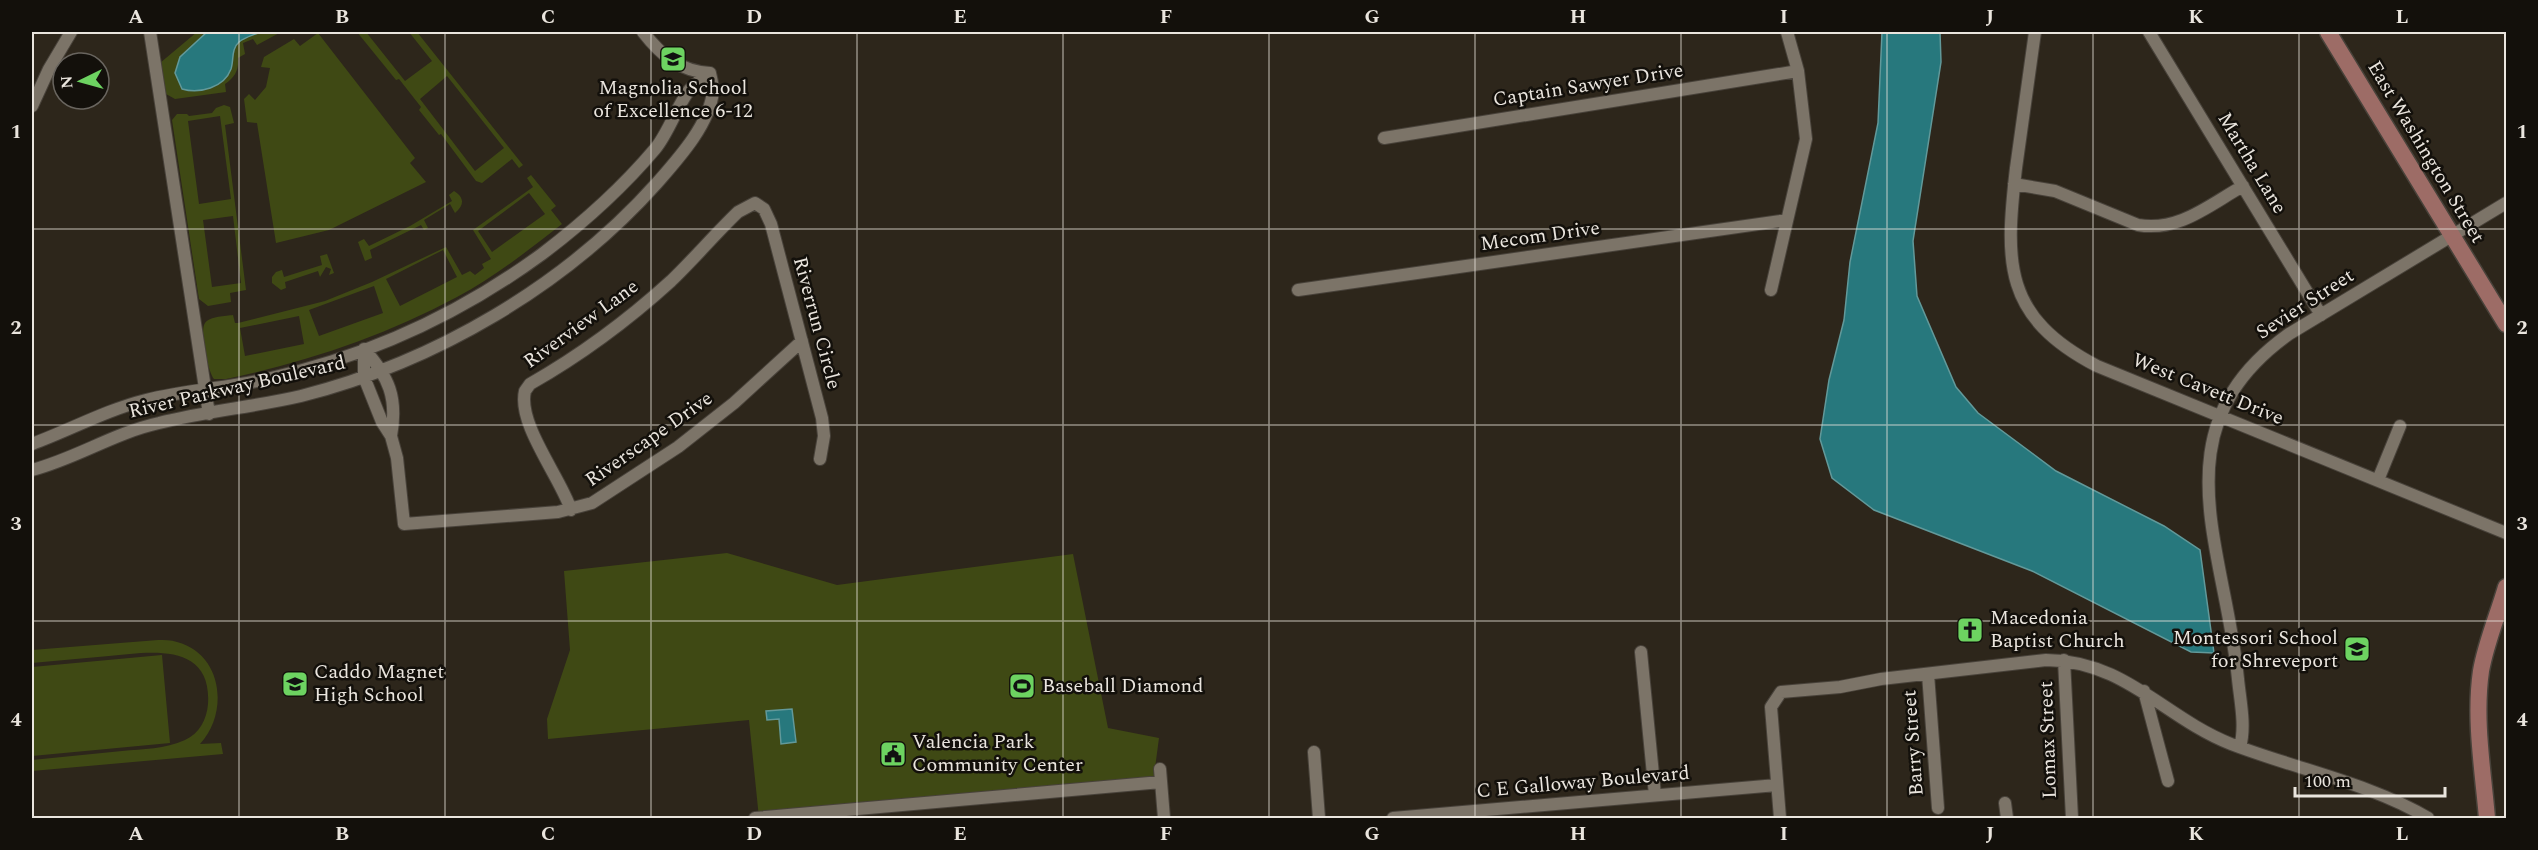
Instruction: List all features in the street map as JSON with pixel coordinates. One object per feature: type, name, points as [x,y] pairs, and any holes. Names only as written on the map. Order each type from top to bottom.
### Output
[{"type":"street","points":[[32,106],[49,69],[71,32]]},
{"type":"street","points":[[150,32],[208,414]]},
{"type":"street","points":[[643,32],[663,55],[675,63],[692,72],[710,73]]},
{"type":"street","points":[[1771,290],[1806,139],[1798,70],[1787,32]]},
{"type":"street","name":"West Cavett Drive","points":[[2035,32],[2010,224],[2012,267],[2023,299],[2039,323],[2056,340],[2083,358],[2506,533]]},
{"type":"street","name":"Martha Lane","points":[[2149,32],[2320,315]]},
{"type":"street","name":"East Washington Street","points":[[2328,32],[2506,324]]},
{"type":"street","name":"Captain Sawyer Drive","points":[[1384,138],[1798,70]]},
{"type":"street","name":"River Parkway Boulevard","points":[[32,444],[127,406],[175,394],[268,378],[364,349],[458,307],[518,270],[567,234],[603,202],[655,149],[671,125],[690,88],[710,73],[713,90],[696,133],[674,164],[610,230],[558,272],[498,312],[443,343],[364,377],[302,396],[158,423],[131,431],[32,470]]},
{"type":"street","points":[[2014,184],[2055,191],[2139,225],[2153,228],[2180,222],[2243,186]]},
{"type":"street","name":"Sevier Street","points":[[2240,747],[2242,726],[2235,653],[2211,517],[2207,471],[2211,439],[2219,415],[2238,381],[2256,360],[2289,334],[2506,202]]},
{"type":"street","name":"Riverrun Circle","points":[[755,203],[764,209],[771,224],[824,427],[820,459]]},
{"type":"street","name":"Riverview Lane","points":[[571,510],[536,440],[526,409],[525,391],[530,384],[586,350],[636,311],[672,280],[738,212],[755,203]]},
{"type":"street","name":"Mecom Drive","points":[[1298,290],[1787,220]]},
{"type":"street","name":"Riverscape Drive","points":[[364,349],[364,377],[382,422],[391,436],[399,466],[404,524],[571,510],[601,498],[678,447],[734,403],[802,341]]},
{"type":"street","name":"Riverscape Drive","points":[[364,349],[382,370],[391,397],[393,416],[391,436]]},
{"type":"street","points":[[2378,480],[2400,426]]},
{"type":"street","points":[[2487,819],[2479,711],[2480,684],[2488,642],[2506,588]]},
{"type":"street","points":[[1641,652],[1655,795]]},
{"type":"street","points":[[1780,819],[1772,708],[1779,694],[1786,691],[1840,687],[1881,679],[2046,660],[2064,660],[2090,665],[2144,691],[2201,729],[2240,747],[2384,797],[2428,819]]},
{"type":"street","name":"Lomax Street","points":[[2064,660],[2072,819]]},
{"type":"street","name":"Barry Street","points":[[1928,674],[1938,808]]},
{"type":"street","points":[[2144,691],[2168,782]]},
{"type":"street","points":[[1314,752],[1319,819]]},
{"type":"street","points":[[755,819],[1160,776],[1164,819]]},
{"type":"street","name":"C E Galloway Boulevard","points":[[1393,819],[1777,785]]},
{"type":"street","points":[[2006,803],[2007,819]]},
{"type":"green space","points":[[197,32],[281,32],[257,45],[253,39],[243,43],[245,54],[238,58],[236,73],[225,84],[226,92],[175,99],[166,94],[160,63]]},
{"type":"green space","points":[[357,32],[366,32],[405,81],[432,61],[409,32],[417,32],[523,165],[519,168],[512,159],[482,183],[476,181],[441,134],[439,135],[419,110],[421,107],[399,79],[396,80]],"holes":[[[447,76],[504,148],[475,171],[420,99]]]},
{"type":"green space","points":[[318,33],[415,158],[410,163],[426,182],[329,230],[276,243],[257,123],[247,122],[244,99],[249,94],[255,100],[266,87],[270,68],[261,67],[264,57],[294,39],[300,46]]},
{"type":"green space","points":[[224,105],[230,107],[234,123],[225,125],[246,290],[230,293],[231,302],[208,306],[199,299],[172,120],[177,114],[189,116],[212,113],[216,108]],"holes":[[[220,116],[231,199],[199,204],[188,121]],[[233,216],[241,283],[212,287],[203,220]]]},
{"type":"green space","points":[[531,175],[556,206],[551,210],[562,224],[484,281],[429,311],[373,336],[286,364],[226,379],[214,379],[207,360],[203,334],[203,327],[210,319],[233,315],[235,323],[238,323],[325,301],[372,282],[446,247],[462,275],[470,271],[475,275],[484,268],[482,264],[491,259],[473,230],[533,187],[527,178]],"holes":[[[529,193],[545,214],[492,252],[478,231]],[[443,250],[457,277],[400,306],[386,279]],[[374,286],[383,313],[319,336],[309,310]],[[299,316],[304,344],[245,356],[240,328]]]},
{"type":"green space","points":[[454,191],[462,201],[455,213],[450,204],[424,220],[428,228],[424,230],[421,225],[370,250],[372,258],[365,261],[358,242],[364,239],[369,246],[410,226],[452,201],[449,195]]},
{"type":"green space","points":[[327,254],[334,273],[329,275],[331,269],[326,267],[320,277],[318,271],[285,282],[286,288],[281,290],[272,283],[272,277],[276,272],[282,270],[284,277],[322,265],[320,256]]},
{"type":"green space","points":[[727,553],[837,585],[1073,554],[1108,728],[1159,738],[1153,783],[759,818],[749,720],[548,739],[547,719],[570,650],[564,571]]},
{"type":"green space","points":[[158,640],[175,641],[192,649],[204,659],[212,671],[217,686],[218,701],[215,717],[200,744],[221,743],[223,754],[32,771],[32,760],[162,747],[185,740],[194,734],[204,720],[207,710],[207,684],[200,669],[189,660],[175,655],[142,653],[32,663],[32,650]]},
{"type":"green space","points":[[162,655],[170,743],[32,756],[32,667]]},
{"type":"water","points":[[207,32],[260,32],[236,45],[231,69],[223,81],[203,90],[182,89],[175,73],[180,57]]},
{"type":"water","points":[[1882,32],[1940,32],[1941,62],[1913,241],[1917,296],[1956,387],[1978,413],[2056,471],[2164,526],[2200,550],[2214,653],[2191,652],[2032,571],[1874,510],[1832,478],[1820,439],[1829,380],[1844,320],[1850,262],[1878,123]]},
{"type":"water","points":[[792,709],[796,742],[781,744],[779,719],[767,720],[766,711]]},
{"type":"place","name":"Magnolia School of Excellence 6-12","points":[[673,59]]},
{"type":"place","name":"Macedonia Baptist Church","points":[[1970,630]]},
{"type":"place","name":"Montessori School for Shreveport","points":[[2357,649]]},
{"type":"place","name":"Caddo Magnet High School","points":[[295,684]]},
{"type":"place","name":"Baseball Diamond","points":[[1022,686]]},
{"type":"place","name":"Valencia Park Community Center","points":[[893,754]]}]
